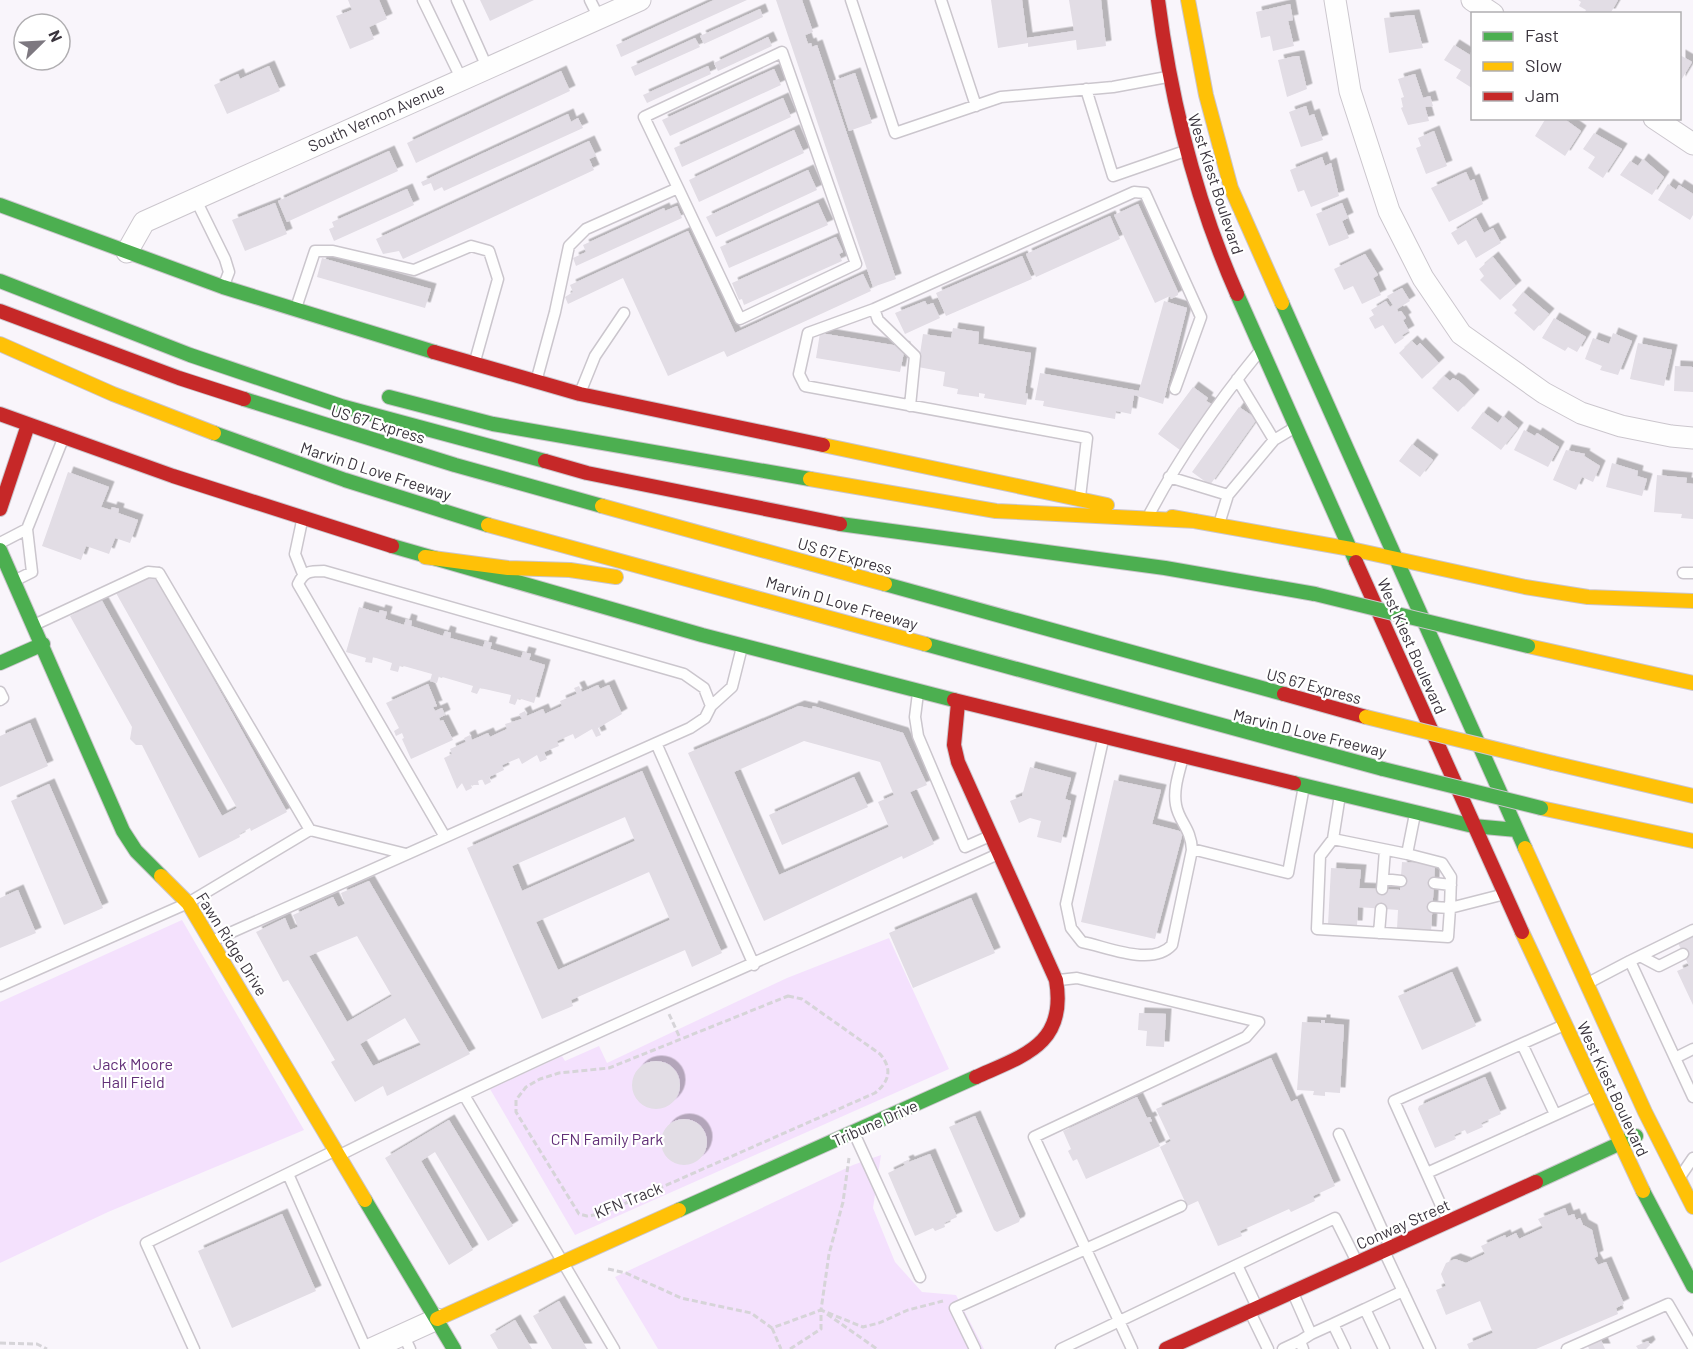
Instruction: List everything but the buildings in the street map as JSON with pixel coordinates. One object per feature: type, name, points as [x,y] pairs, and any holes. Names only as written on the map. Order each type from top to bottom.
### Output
[{"type":"main road","name":"West Kiest Boulevard","points":[[1158,0],[1164,60],[1185,151],[1215,244],[1271,345],[1297,426],[1473,826],[1658,1224],[1693,1286]]},
{"type":"main road","name":"West Kiest Boulevard","points":[[1188,0],[1195,53],[1212,125],[1231,188],[1298,334],[1394,557],[1652,1128],[1693,1207]]},
{"type":"main road","points":[[1164,60],[1195,53]]},
{"type":"main road","points":[[0,205],[295,311],[580,394],[1079,501],[1394,557],[1525,587],[1588,597],[1693,601]]},
{"type":"main road","points":[[0,281],[190,355],[341,406],[587,473],[854,527],[1165,568],[1315,594],[1693,683]]},
{"type":"main road","name":"US 67 Express","points":[[0,311],[179,378],[455,465],[1366,717],[1693,796]]},
{"type":"main road","points":[[84,315],[174,333]]},
{"type":"main road","points":[[1271,345],[1298,334]]},
{"type":"main road","name":"Marvin D Love Freeway","points":[[0,344],[71,377],[291,460],[465,518],[729,589],[1122,700],[1383,769],[1541,808],[1693,841]]},
{"type":"main road","points":[[379,394],[493,424],[996,511],[1196,521]]},
{"type":"main road","points":[[0,414],[63,438],[303,520],[742,647],[958,703],[1473,826],[1517,830]]},
{"type":"main road","points":[[0,509],[28,425]]},
{"type":"main road","name":"Fawn Ridge Drive","points":[[0,550],[123,831],[136,851],[174,885],[188,903],[454,1349]]},
{"type":"main road","points":[[425,557],[729,589]]},
{"type":"main road","points":[[0,663],[43,644]]},
{"type":"main road","name":"Tribune Drive","points":[[437,1319],[563,1263],[857,1139],[1042,1045],[1052,1031],[1058,1014],[1060,998],[1056,980],[956,754],[954,731],[958,703]]},
{"type":"main road","points":[[1553,1000],[1587,984]]},
{"type":"main road","name":"Conway Street","points":[[1167,1349],[1652,1128]]},
{"type":"street","name":"South Vernon Avenue","points":[[127,252],[144,222],[487,67],[595,9],[640,0]]},
{"type":"street","points":[[1335,0],[1350,91],[1389,211],[1423,278],[1461,334],[1544,393],[1581,413],[1621,426],[1693,438]]},
{"type":"street","points":[[1472,0],[1489,12]]},
{"type":"street","points":[[1657,120],[1693,144]]},
{"type":"street","name":"Tribune Drive","points":[[371,1349],[406,1342],[437,1319]]},
{"type":"lane","points":[[423,0],[461,78]]},
{"type":"lane","points":[[457,0],[487,67]]},
{"type":"lane","points":[[941,0],[976,106]]},
{"type":"lane","points":[[856,1],[895,133],[1001,97],[1086,89],[1168,77]]},
{"type":"lane","points":[[782,52],[856,264],[740,319],[678,188],[644,117],[782,52]]},
{"type":"lane","points":[[1086,89],[1113,176],[1185,151]]},
{"type":"lane","points":[[536,381],[555,312],[569,246],[586,229],[678,188]]},
{"type":"lane","points":[[1079,501],[1088,438],[805,386],[799,374],[808,333],[874,309],[1134,192],[1146,193],[1201,316],[1175,389]]},
{"type":"lane","points":[[195,198],[225,259],[229,272],[223,287]]},
{"type":"lane","points":[[295,311],[315,251],[333,251],[414,270],[471,246],[489,251],[498,279],[474,364]]},
{"type":"lane","points":[[874,309],[878,320],[915,356],[910,406]]},
{"type":"lane","points":[[580,394],[595,356],[624,313]]},
{"type":"lane","points":[[1150,513],[1169,477],[1237,379],[1271,345]]},
{"type":"lane","points":[[1237,379],[1274,440]]},
{"type":"lane","points":[[1219,525],[1228,495],[1274,440],[1297,426]]},
{"type":"lane","points":[[14,581],[32,572],[27,529],[63,438]]},
{"type":"lane","points":[[1169,477],[1228,495]]},
{"type":"lane","points":[[303,520],[295,555],[303,574]]},
{"type":"lane","points":[[0,543],[27,529]]},
{"type":"lane","points":[[445,837],[297,584],[303,574],[310,571],[324,571],[684,674],[705,688],[711,706]]},
{"type":"lane","points":[[34,625],[148,572],[159,573],[310,830]]},
{"type":"lane","points":[[212,942],[690,728],[705,718],[711,706],[732,687],[742,647]]},
{"type":"lane","points":[[0,692],[3,698],[0,700]]},
{"type":"lane","points":[[918,693],[915,717],[918,736],[965,847],[970,867]]},
{"type":"lane","points":[[1104,738],[1066,904],[1071,928],[1082,942],[1152,956],[1164,953],[1172,945],[1192,849],[1191,836],[1176,807],[1175,788],[1183,757]]},
{"type":"lane","points":[[656,743],[754,965]]},
{"type":"lane","points":[[1192,849],[1288,873],[1304,786]]},
{"type":"lane","points":[[1332,839],[1442,862],[1451,877],[1448,937],[1317,929],[1320,856],[1332,839],[1340,794]]},
{"type":"lane","points":[[1407,854],[1416,812]]},
{"type":"lane","points":[[0,986],[188,903],[310,830],[406,854]]},
{"type":"lane","points":[[965,847],[991,836]]},
{"type":"lane","points":[[1385,850],[1383,884],[1401,881]]},
{"type":"lane","points":[[194,1349],[146,1243],[288,1174],[999,854]]},
{"type":"lane","points":[[1434,883],[1451,885]]},
{"type":"lane","points":[[1432,908],[1450,908],[1504,894]]},
{"type":"lane","points":[[1380,933],[1381,909]]},
{"type":"lane","points":[[1587,984],[1693,930]]},
{"type":"lane","points":[[1635,958],[1659,966],[1684,954]]},
{"type":"lane","points":[[1635,958],[1675,1058],[1693,1095]]},
{"type":"lane","points":[[1056,980],[1077,978],[1259,1022],[1246,1037],[1034,1137],[1132,1349]]},
{"type":"lane","points":[[1449,1222],[1394,1101],[1565,1025]]},
{"type":"lane","points":[[1522,1044],[1555,1114]]},
{"type":"lane","points":[[1675,1058],[1693,1049]]},
{"type":"lane","points":[[464,1095],[614,1349]]},
{"type":"lane","points":[[1427,1173],[1597,1095]]},
{"type":"lane","points":[[1339,1134],[1403,1291],[1430,1349]]},
{"type":"lane","points":[[857,1139],[920,1277]]},
{"type":"lane","points":[[1678,1180],[1693,1158]]},
{"type":"lane","points":[[288,1174],[366,1349]]},
{"type":"lane","points":[[975,1349],[955,1308],[1181,1206]]},
{"type":"lane","points":[[1062,1349],[1335,1218],[1358,1263]]},
{"type":"lane","points":[[1237,1265],[1268,1349]]},
{"type":"lane","points":[[1283,1349],[1302,1345],[1311,1334],[1403,1291]]},
{"type":"lane","points":[[1293,1293],[1311,1334]]},
{"type":"lane","points":[[1567,1349],[1668,1304],[1693,1347]]},
{"type":"lane","points":[[1365,1309],[1384,1349]]},
{"type":"lane","points":[[1333,1324],[1345,1349]]},
{"type":"path","name":"KFN Track","points":[[788,996],[797,998],[880,1054],[888,1062],[888,1076],[885,1085],[853,1103],[601,1214],[587,1216],[579,1214],[521,1123],[516,1112],[516,1100],[526,1087],[540,1079],[560,1073],[609,1068],[680,1038],[788,996]]},
{"type":"path","points":[[665,1004],[680,1038]]},
{"type":"path","points":[[790,1349],[821,1329],[821,1310],[829,1254],[843,1202],[850,1156],[857,1139]]},
{"type":"path","points":[[601,1268],[626,1273],[681,1298],[751,1313],[772,1328],[781,1349]]},
{"type":"path","points":[[772,1328],[821,1310],[863,1327],[879,1323],[908,1310],[948,1299],[955,1308]]},
{"type":"path","points":[[821,1310],[878,1349]]},
{"type":"path","points":[[0,1343],[37,1344],[47,1349]]},
{"type":"green space","name":"Jack Moore Hall Field","points":[[182,920],[304,1130],[108,1212],[0,1263],[0,1002]]},
{"type":"green space","name":"CFN Family Park","points":[[889,938],[949,1069],[575,1235],[490,1089],[562,1056],[565,1061],[599,1046],[607,1063],[787,978]]},
{"type":"green space","points":[[881,1155],[873,1208],[895,1262],[922,1292],[956,1295],[984,1349],[658,1349],[615,1277],[853,1165]]},
{"type":"traffic: fast","points":[[0,205],[223,287],[434,352]]},
{"type":"traffic: fast","points":[[0,281],[190,355],[341,406],[545,461]]},
{"type":"traffic: fast","points":[[1237,294],[1356,562]]},
{"type":"traffic: fast","points":[[1282,303],[1525,848]]},
{"type":"traffic: fast","points":[[389,397],[493,424],[810,479]]},
{"type":"traffic: fast","points":[[244,399],[455,465],[602,506]]},
{"type":"traffic: fast","points":[[214,433],[345,480],[488,525]]},
{"type":"traffic: fast","points":[[840,524],[1165,568],[1315,594]]},
{"type":"traffic: fast","points":[[392,546],[702,635],[954,700]]},
{"type":"traffic: fast","points":[[0,550],[123,831],[136,851],[161,876]]},
{"type":"traffic: fast","points":[[885,584],[1284,694]]},
{"type":"traffic: fast","points":[[1315,594],[1528,646]]},
{"type":"traffic: fast","points":[[0,663],[43,644]]},
{"type":"traffic: fast","points":[[925,644],[1383,769]]},
{"type":"traffic: fast","points":[[1383,769],[1541,808]]},
{"type":"traffic: fast","points":[[1294,783],[1473,826],[1517,830]]},
{"type":"traffic: fast","points":[[679,1210],[976,1077]]},
{"type":"traffic: fast","points":[[1536,1182],[1636,1136]]},
{"type":"traffic: fast","points":[[1643,1191],[1693,1286]]},
{"type":"traffic: fast","points":[[365,1200],[454,1349]]},
{"type":"traffic: slow","points":[[1188,0],[1206,95],[1231,188],[1282,303]]},
{"type":"traffic: slow","points":[[0,344],[113,394],[214,433]]},
{"type":"traffic: slow","points":[[823,445],[1107,505]]},
{"type":"traffic: slow","points":[[810,479],[996,511],[1196,521]]},
{"type":"traffic: slow","points":[[602,506],[885,584]]},
{"type":"traffic: slow","points":[[1172,517],[1351,549],[1525,587],[1588,597],[1693,601]]},
{"type":"traffic: slow","points":[[488,525],[925,644]]},
{"type":"traffic: slow","points":[[425,557],[508,568],[570,570],[616,577]]},
{"type":"traffic: slow","points":[[1528,646],[1693,683]]},
{"type":"traffic: slow","points":[[1366,717],[1553,763]]},
{"type":"traffic: slow","points":[[1553,763],[1693,796]]},
{"type":"traffic: slow","points":[[1541,808],[1693,841]]},
{"type":"traffic: slow","points":[[1525,848],[1645,1112],[1693,1207]]},
{"type":"traffic: slow","points":[[161,876],[188,903],[365,1200]]},
{"type":"traffic: slow","points":[[1522,932],[1643,1191]]},
{"type":"traffic: slow","points":[[437,1319],[679,1210]]},
{"type":"traffic: jam","points":[[1158,0],[1170,75],[1187,150],[1209,223],[1237,294]]},
{"type":"traffic: jam","points":[[0,311],[179,378],[244,399]]},
{"type":"traffic: jam","points":[[434,352],[580,394],[823,445]]},
{"type":"traffic: jam","points":[[0,414],[173,476],[392,546]]},
{"type":"traffic: jam","points":[[0,509],[28,425]]},
{"type":"traffic: jam","points":[[545,461],[587,473],[840,524]]},
{"type":"traffic: jam","points":[[1356,562],[1522,932]]},
{"type":"traffic: jam","points":[[1284,694],[1366,717]]},
{"type":"traffic: jam","points":[[954,700],[1294,783]]},
{"type":"traffic: jam","points":[[958,703],[954,745],[958,762],[1056,980],[1058,1002],[1055,1019],[1048,1033],[1038,1044],[1011,1062],[976,1077]]},
{"type":"traffic: jam","points":[[1166,1349],[1536,1182]]}]
